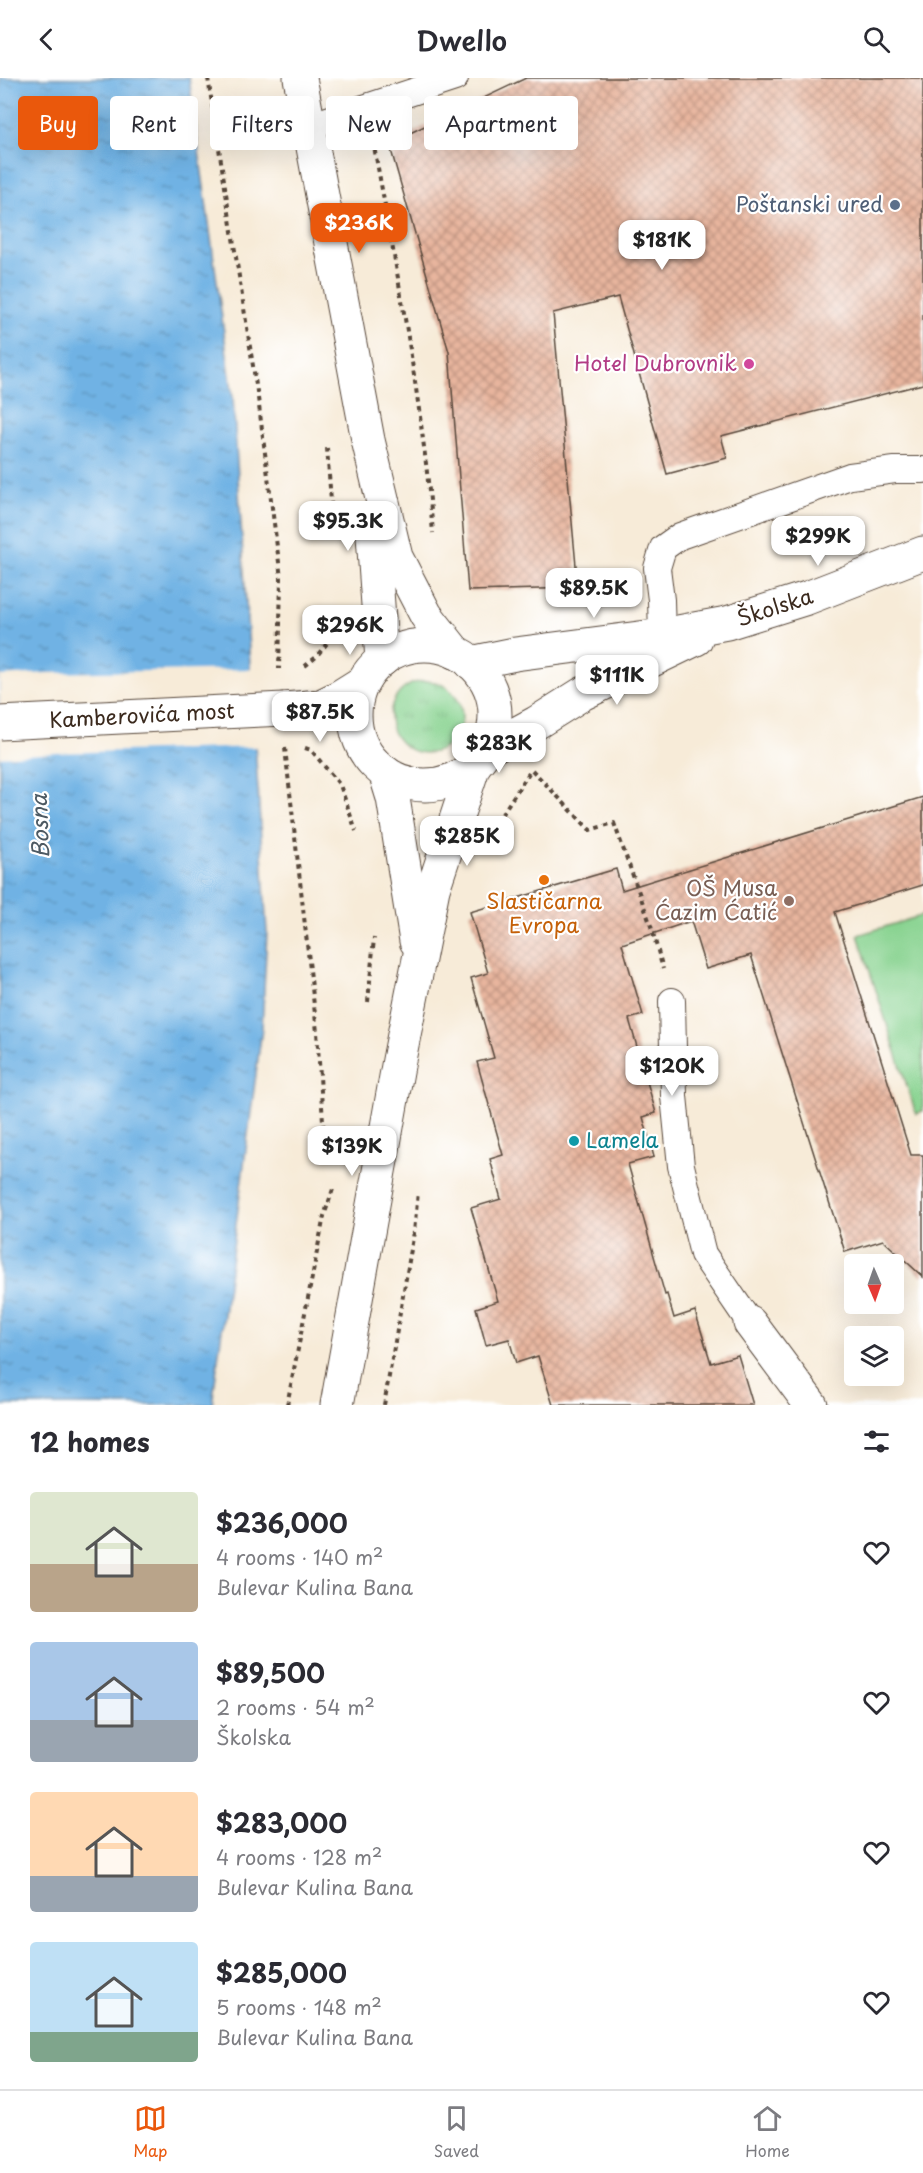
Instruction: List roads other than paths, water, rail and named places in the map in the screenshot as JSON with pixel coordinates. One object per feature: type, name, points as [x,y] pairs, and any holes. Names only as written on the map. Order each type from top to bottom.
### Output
[{"type":"street","points":[[300,78],[303,96]]},
{"type":"street","points":[[314,150],[368,440],[396,557],[426,615],[484,677],[492,694],[495,713],[493,732],[480,757],[433,889],[337,1405]]},
{"type":"street","points":[[368,440],[374,561],[373,671],[355,706],[358,737],[371,759],[385,772],[399,780],[431,785],[461,775],[480,757]]},
{"type":"street","name":"Školska","points":[[463,657],[516,654],[662,635],[727,623],[807,598],[923,553]]},
{"type":"street","name":"Školska","points":[[480,757],[582,694],[727,623]]},
{"type":"street","points":[[289,698],[321,706],[398,651],[417,646],[430,645],[463,657]]},
{"type":"street","points":[[289,698],[339,724],[358,737]]},
{"type":"street","name":"Kamberovića most","points":[[0,723],[289,698]]},
{"type":"street","points":[[385,772],[393,798],[419,958]]},
{"type":"street","points":[[750,1323],[811,1405]]},
{"type":"lane","points":[[314,124],[455,78]]},
{"type":"lane","points":[[662,635],[657,567],[663,548],[680,536],[850,476],[895,470],[923,470]]},
{"type":"lane","points":[[672,1002],[674,1096],[681,1166],[703,1254],[750,1323]]},
{"type":"water","name":"Bosna","points":[[0,78],[189,78],[191,96],[110,96],[110,150],[198,150],[198,143],[233,398],[267,932],[262,1029],[212,1405],[0,1405]]},
{"type":"place","name":"Poštanski ured","points":[[895,205]]},
{"type":"place","name":"Hotel Dubrovnik","points":[[749,364]]},
{"type":"place","name":"Slastičarna Evropa","points":[[544,880]]},
{"type":"place","name":"OŠ Musa Ćazim Ćatić","points":[[789,901]]},
{"type":"place","name":"Lamela","points":[[574,1141]]}]
